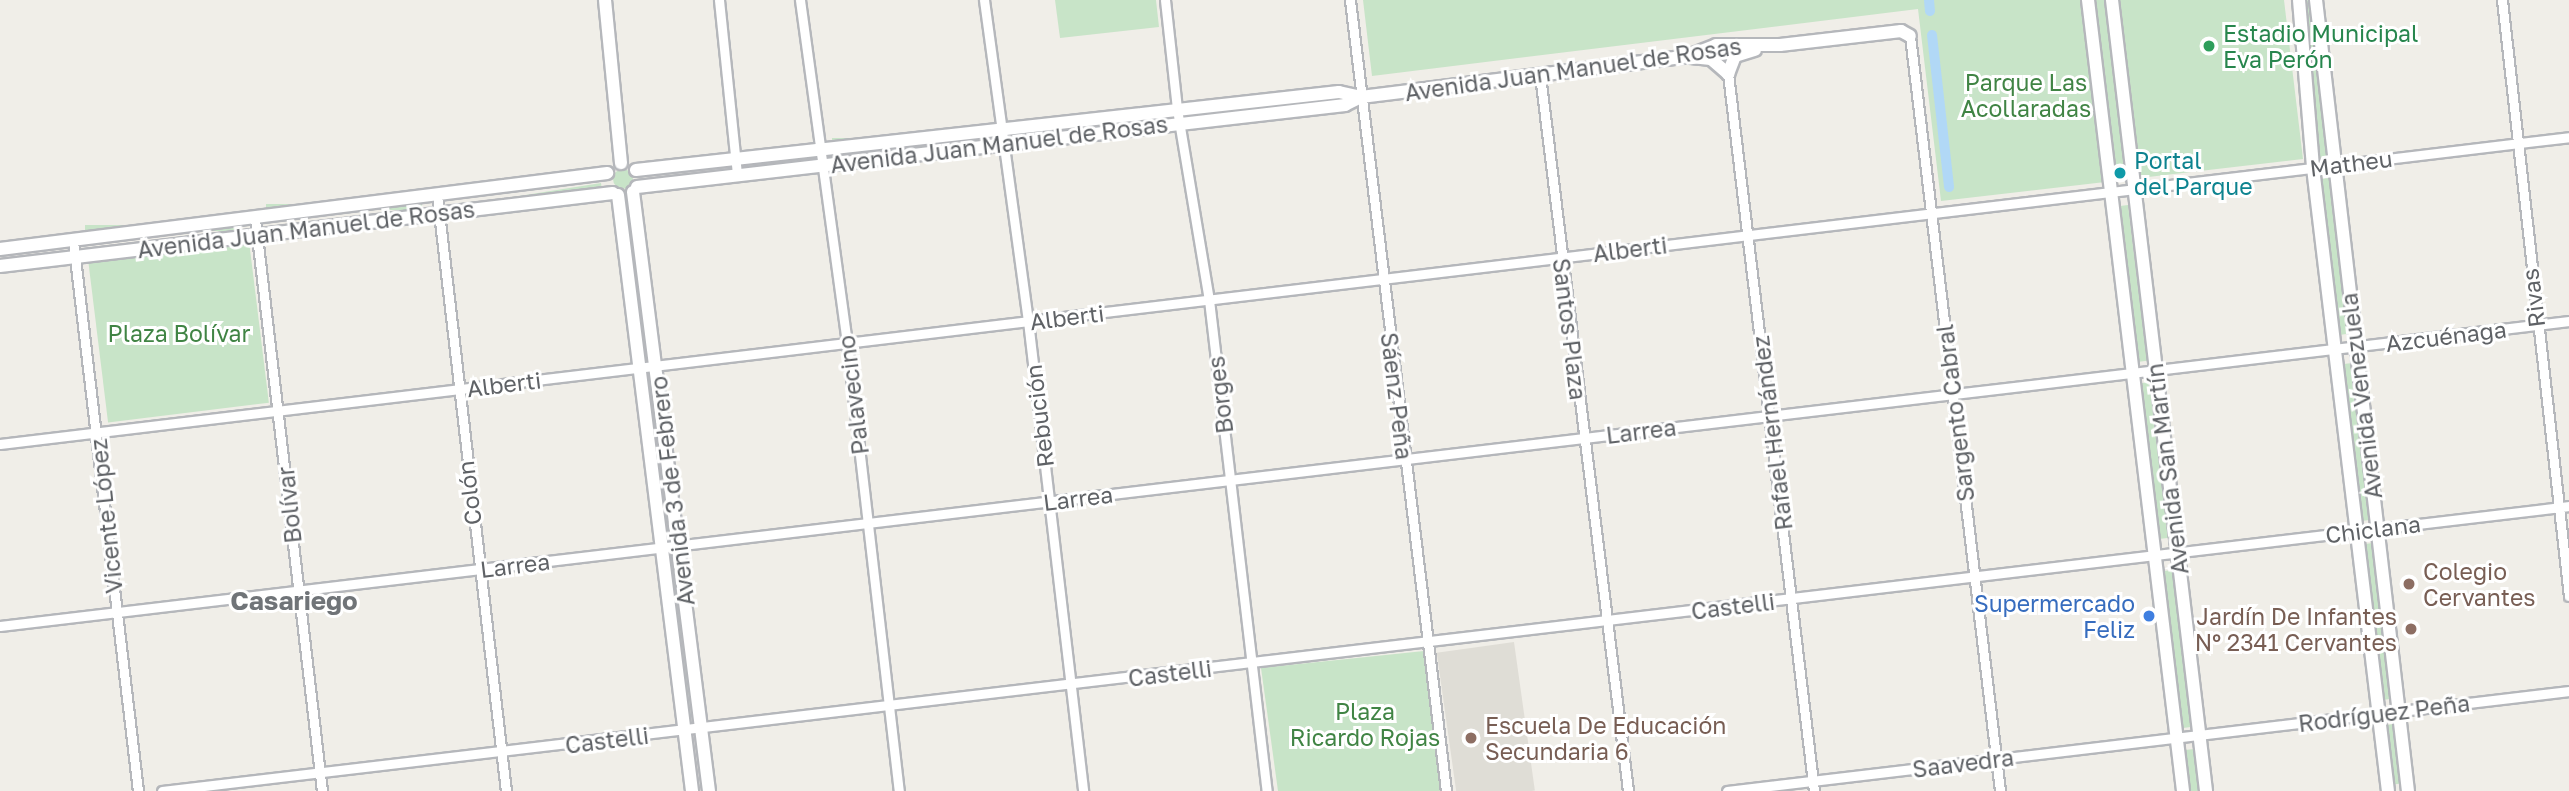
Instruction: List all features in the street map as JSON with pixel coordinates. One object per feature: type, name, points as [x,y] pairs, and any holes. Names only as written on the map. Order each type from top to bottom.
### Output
[{"type":"street","points":[[605,0],[621,163]]},
{"type":"street","points":[[719,0],[736,168]]},
{"type":"street","name":"Palavecino","points":[[800,0],[847,343],[899,791]]},
{"type":"street","name":"Rebución","points":[[984,0],[1000,138],[1028,321],[1083,791]]},
{"type":"street","name":"Borges","points":[[1165,0],[1177,110],[1209,300],[1267,791]]},
{"type":"street","name":"Sáenz Peña","points":[[1350,0],[1446,791]]},
{"type":"street","name":"Avenida San Martín","points":[[2088,0],[2183,791]]},
{"type":"street","name":"Avenida San Martín","points":[[2112,0],[2206,791]]},
{"type":"street","name":"Avenida Venezuela","points":[[2299,0],[2313,167],[2388,791]]},
{"type":"street","name":"Avenida Venezuela","points":[[2316,0],[2333,165],[2408,791]]},
{"type":"street","name":"Rivas","points":[[2502,0],[2515,143],[2569,596]]},
{"type":"street","name":"Avenida Juan Manuel de Rosas","points":[[1090,127],[1181,123],[1345,104],[1361,97],[1688,56],[1716,45],[1780,45],[1901,31],[1910,36]]},
{"type":"street","name":"Sargento Cabral","points":[[1910,36],[2000,791]]},
{"type":"street","points":[[1688,56],[1711,59],[1728,74],[1735,56],[1780,45]]},
{"type":"street","name":"Rafael Hernández","points":[[1728,74],[1814,786]]},
{"type":"street","name":"Santos Plaza","points":[[1541,75],[1628,791]]},
{"type":"street","name":"Avenida Juan Manuel de Rosas","points":[[636,170],[736,168],[1090,127],[1177,110],[1339,92],[1361,97]]},
{"type":"street","name":"Matheu","points":[[2133,189],[2569,137]]},
{"type":"street","points":[[621,163],[636,170]]},
{"type":"street","points":[[607,173],[621,163]]},
{"type":"street","name":"Avenida Juan Manuel de Rosas","points":[[0,267],[438,211],[616,194],[736,168]]},
{"type":"street","name":"Avenida 3 de Febrero","points":[[636,170],[635,190],[709,791]]},
{"type":"street","name":"Avenida Juan Manuel de Rosas","points":[[0,249],[607,173]]},
{"type":"street","name":"Avenida 3 de Febrero","points":[[607,173],[616,194],[642,368],[692,791]]},
{"type":"street","name":"Alberti","points":[[0,444],[2133,189]]},
{"type":"street","name":"Colón","points":[[437,195],[457,390],[506,791]]},
{"type":"street","name":"Bolívar","points":[[255,219],[322,791]]},
{"type":"street","name":"Vicente López","points":[[73,241],[138,791]]},
{"type":"street","name":"Azcuénaga","points":[[2155,370],[2569,321]]},
{"type":"street","name":"Larrea","points":[[0,626],[2155,370]]},
{"type":"street","name":"Chiclana","points":[[2178,553],[2569,506]]},
{"type":"street","name":"Castelli","points":[[162,791],[2178,553]]},
{"type":"street","name":"Rodríguez Peña","points":[[2200,735],[2569,691]]},
{"type":"street","name":"Saavedra","points":[[1727,791],[1814,786],[1997,759],[2200,735]]},
{"type":"shaded area","points":[[1514,642],[1535,791],[1456,791],[1437,653]]},
{"type":"green space","points":[[1055,0],[1156,0],[1159,27],[1060,38]]},
{"type":"green space","name":"Parque Las Acollaradas","points":[[1363,0],[2284,0],[2303,159],[1941,201],[1918,9],[1372,76]]},
{"type":"green space","points":[[2311,0],[2330,157],[2320,158],[2301,1]]},
{"type":"green space","points":[[832,138],[984,138],[984,141],[832,141]]},
{"type":"green space","points":[[623,169],[630,172],[633,179],[630,186],[623,189],[616,186],[613,179],[616,172]]},
{"type":"green space","points":[[2329,178],[2348,334],[2339,335],[2320,179]]},
{"type":"green space","points":[[601,183],[602,189],[448,213],[447,207]]},
{"type":"green space","points":[[630,198],[648,353],[645,353],[622,199]]},
{"type":"green space","points":[[266,204],[422,204],[422,210],[266,210]]},
{"type":"green space","points":[[2128,205],[2147,361],[2137,362],[2118,206]]},
{"type":"green space","points":[[85,225],[241,225],[241,231],[85,231]]},
{"type":"green space","name":"Plaza Bolívar","points":[[249,241],[269,403],[108,423],[88,261]]},
{"type":"green space","points":[[2352,363],[2371,520],[2361,521],[2342,364]]},
{"type":"green space","points":[[2150,382],[2169,538],[2159,539],[2140,383]]},
{"type":"green space","points":[[652,385],[671,536],[649,386]]},
{"type":"green space","points":[[2373,543],[2392,699],[2382,700],[2363,544]]},
{"type":"green space","points":[[671,563],[674,563],[694,721],[692,721]]},
{"type":"green space","points":[[2173,570],[2192,727],[2183,728],[2164,571]]},
{"type":"green space","name":"Plaza Ricardo Rojas","points":[[1424,651],[1441,791],[1278,791],[1261,668]]},
{"type":"green space","points":[[2394,724],[2401,784],[2391,785],[2384,725]]},
{"type":"green space","points":[[2194,749],[2199,791],[2190,791],[2185,750]]},
{"type":"waterway","points":[[1929,0],[1930,11]]},
{"type":"waterway","points":[[1932,35],[1949,187]]},
{"type":"place","name":"Estadio Municipal Eva Perón","points":[[2209,46]]},
{"type":"place","name":"Portal del Parque","points":[[2120,173]]},
{"type":"place","name":"Colegio Cervantes","points":[[2409,584]]},
{"type":"place","name":"Supermercado Feliz","points":[[2149,616]]},
{"type":"place","name":"Jardín De Infantes Nº 2341 Cervantes","points":[[2411,629]]},
{"type":"place","name":"Escuela De Educación Secundaria 6","points":[[1471,738]]},
{"type":"district","name":"Casariego","points":[[294,601]]}]
